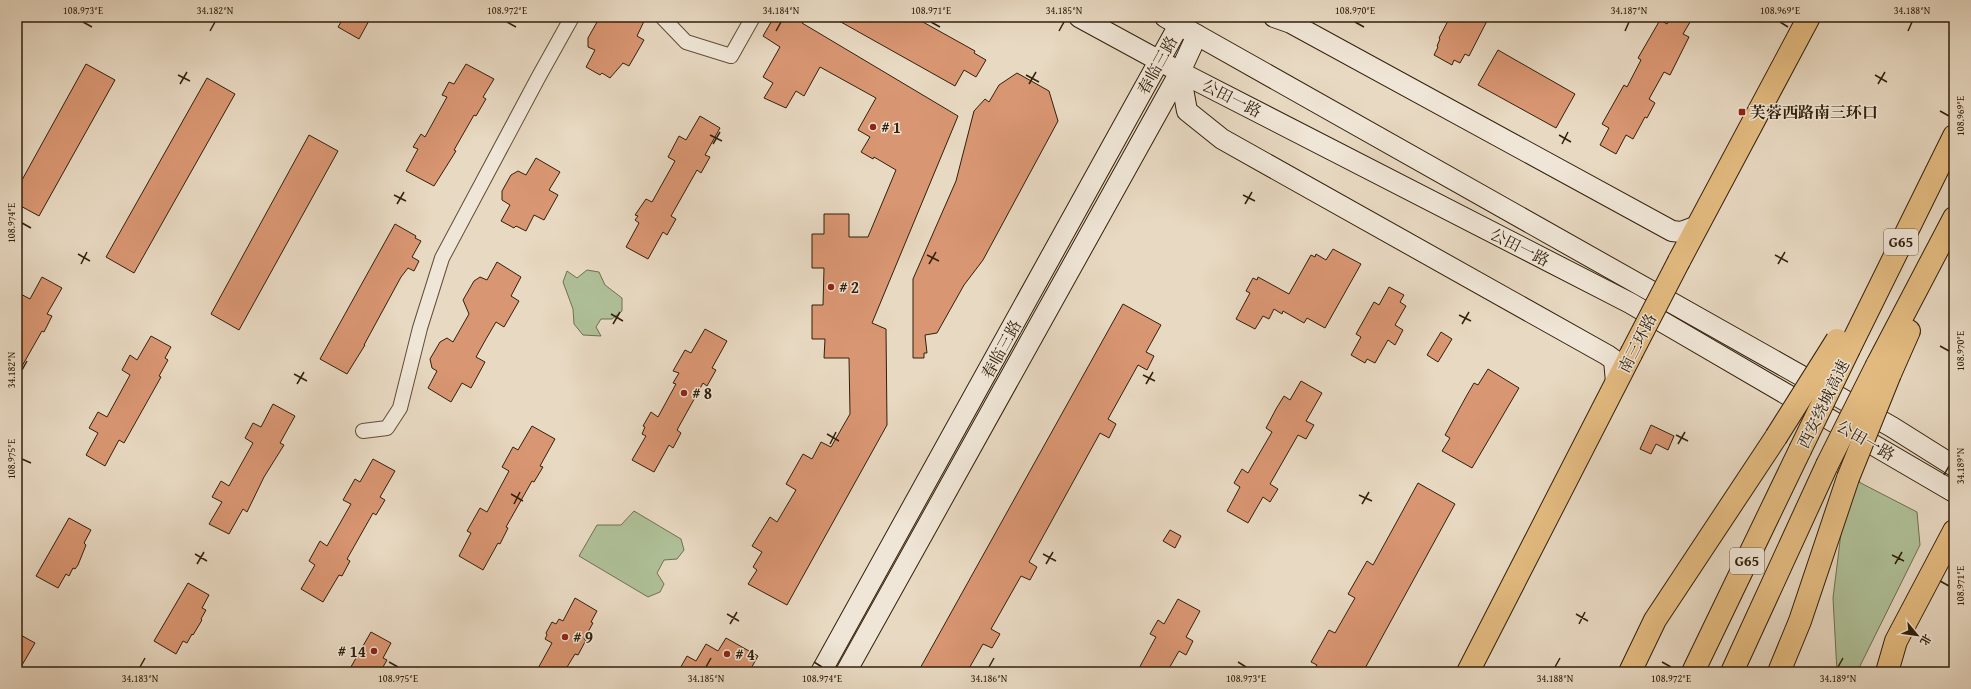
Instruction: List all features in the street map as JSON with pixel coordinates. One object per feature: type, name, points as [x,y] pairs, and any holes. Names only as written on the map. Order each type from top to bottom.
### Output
[{"type":"highway","name":"南三环路","points":[[1468,672],[1697,226],[1809,17]]},
{"type":"highway","name":"西安绕城高速","points":[[1693,672],[1800,450],[1843,345],[1952,140]]},
{"type":"highway","name":"西安绕城高速","points":[[1732,672],[1827,465],[1884,370],[1954,218]]},
{"type":"highway","points":[[1779,672],[1800,621],[1884,370],[1954,229]]},
{"type":"highway","points":[[1630,672],[1655,620],[1776,437],[1843,345]]},
{"type":"highway","points":[[1887,672],[1896,641],[1954,531]]},
{"type":"street","points":[[363,431],[387,428],[400,408],[420,328],[442,258],[572,17]]},
{"type":"street","points":[[662,17],[686,42],[731,56],[753,17]]},
{"type":"street","name":"公田一路","points":[[1078,17],[1180,72],[1630,303],[1954,492]]},
{"type":"street","points":[[1274,17],[1298,27],[1672,231],[1681,232],[1697,226]]},
{"type":"street","name":"公田一路","points":[[1172,21],[1892,427],[1954,466]]},
{"type":"street","name":"春临三路","points":[[821,672],[1160,61],[1172,21]]},
{"type":"street","name":"春临三路","points":[[846,672],[1180,72],[1197,35]]},
{"type":"street","points":[[1180,72],[1187,111],[1222,139],[1606,355],[1614,360],[1616,382]]},
{"type":"green space","points":[[587,270],[599,272],[605,285],[622,298],[622,311],[612,319],[601,319],[596,327],[601,336],[583,335],[574,324],[573,309],[563,282],[567,271],[577,278]]},
{"type":"green space","points":[[1853,479],[1917,512],[1920,545],[1857,672],[1837,672],[1833,598],[1843,517]]},
{"type":"green space","points":[[634,511],[681,539],[684,550],[677,559],[664,560],[657,573],[664,584],[660,592],[648,597],[579,556],[597,525],[621,525]]},
{"type":"building","points":[[344,17],[371,17],[359,39],[338,27]]},
{"type":"building","points":[[607,17],[646,17],[637,36],[644,40],[629,66],[623,63],[610,78],[602,73],[600,75],[586,67],[595,50],[588,47],[588,38],[597,22]]},
{"type":"building","points":[[774,17],[806,17],[802,23],[958,116],[872,323],[886,329],[887,425],[787,605],[748,584],[757,570],[753,567],[762,552],[752,546],[770,517],[777,522],[796,490],[786,484],[803,454],[812,459],[821,442],[831,447],[850,414],[849,358],[824,358],[825,339],[812,339],[812,305],[823,305],[824,268],[812,268],[812,234],[824,234],[824,214],[849,214],[849,237],[868,237],[896,170],[874,157],[873,159],[861,152],[870,137],[858,130],[876,98],[820,67],[804,96],[796,91],[786,108],[764,98],[773,83],[763,77],[780,47],[763,36]]},
{"type":"building","points":[[832,17],[914,17],[975,51],[974,53],[986,60],[976,77],[964,70],[955,86]]},
{"type":"building","points":[[1450,17],[1489,17],[1469,56],[1465,54],[1460,63],[1454,60],[1452,65],[1434,55],[1438,47],[1439,38]]},
{"type":"building","points":[[1671,17],[1693,17],[1683,34],[1689,37],[1670,75],[1664,72],[1649,99],[1655,103],[1647,118],[1645,117],[1633,139],[1626,135],[1616,154],[1600,145],[1609,128],[1602,124],[1624,85],[1627,87],[1641,60],[1638,58],[1660,20],[1667,24]]},
{"type":"building","points":[[1498,50],[1575,94],[1556,128],[1478,85]]},
{"type":"building","points":[[86,64],[115,80],[39,216],[17,204],[17,189]]},
{"type":"building","points":[[466,64],[494,79],[483,97],[486,99],[476,116],[474,115],[454,150],[456,151],[434,186],[406,171],[418,149],[413,147],[421,134],[425,137],[447,97],[442,95],[449,82],[454,84]]},
{"type":"building","points":[[1017,73],[1049,91],[1058,121],[983,260],[964,285],[937,333],[925,335],[927,353],[924,353],[924,358],[913,358],[913,279],[956,181],[974,111],[985,99],[989,102],[999,85]]},
{"type":"building","points":[[207,78],[235,94],[134,273],[106,257]]},
{"type":"building","points":[[700,116],[720,128],[705,155],[710,157],[701,173],[697,170],[671,216],[676,219],[667,235],[663,232],[648,259],[626,247],[639,223],[635,220],[638,216],[635,215],[646,199],[652,202],[675,161],[668,157],[679,136],[686,140]]},
{"type":"building","points":[[309,135],[338,151],[239,330],[211,314]]},
{"type":"building","points":[[536,158],[560,172],[549,190],[558,195],[544,220],[534,215],[526,231],[516,226],[514,228],[501,221],[510,205],[502,200],[502,191],[511,175],[518,171],[526,175]]},
{"type":"building","points":[[395,224],[416,236],[415,238],[421,241],[412,257],[419,261],[414,271],[408,268],[401,277],[365,345],[347,374],[320,359]]},
{"type":"building","points":[[1333,249],[1361,264],[1325,328],[1307,318],[1304,323],[1283,311],[1282,314],[1274,309],[1269,319],[1263,316],[1255,329],[1236,319],[1250,293],[1246,291],[1253,278],[1257,280],[1258,277],[1289,294],[1311,255],[1315,257],[1316,254],[1326,260]]},
{"type":"building","points":[[497,262],[521,277],[511,296],[519,301],[504,327],[496,322],[476,357],[485,362],[471,388],[462,383],[451,402],[428,388],[437,371],[432,368],[430,359],[440,342],[447,338],[453,342],[469,314],[463,300],[474,281],[480,277],[487,280]]},
{"type":"building","points":[[42,277],[62,288],[47,314],[52,316],[44,332],[42,331],[17,375],[17,292],[30,299]]},
{"type":"building","points":[[1389,287],[1404,295],[1400,302],[1406,306],[1395,325],[1403,330],[1395,345],[1388,340],[1375,363],[1367,359],[1365,363],[1351,355],[1361,337],[1356,334],[1374,302],[1379,305]]},
{"type":"building","points":[[1123,304],[1161,325],[1146,352],[1154,356],[1147,370],[1138,365],[1108,419],[1116,424],[1109,438],[1100,433],[1029,562],[1037,567],[1030,580],[1021,576],[991,629],[1000,634],[992,648],[983,644],[967,672],[918,672]]},
{"type":"building","name":"# 8","points":[[705,329],[727,341],[712,368],[716,370],[707,386],[703,383],[677,430],[681,433],[673,448],[669,445],[654,472],[632,460],[646,436],[642,434],[645,427],[643,426],[651,412],[658,417],[676,384],[673,383],[679,373],[673,371],[685,350],[691,353]]},
{"type":"building","points":[[1441,332],[1452,339],[1438,362],[1427,355]]},
{"type":"building","points":[[151,336],[171,347],[165,358],[168,360],[159,376],[161,377],[124,443],[119,440],[105,466],[86,455],[98,433],[89,428],[98,412],[107,417],[130,375],[122,370],[130,355],[137,360]]},
{"type":"building","points":[[1488,369],[1519,388],[1472,468],[1442,451],[1450,438],[1445,435],[1467,395],[1474,383],[1478,385]]},
{"type":"building","points":[[1301,381],[1322,393],[1306,421],[1314,425],[1306,439],[1298,435],[1270,484],[1278,489],[1270,502],[1263,497],[1248,523],[1227,511],[1240,487],[1234,483],[1242,469],[1248,473],[1272,432],[1266,428],[1276,409],[1284,396],[1290,400]]},
{"type":"building","points":[[273,404],[295,416],[280,443],[284,445],[264,477],[247,512],[243,509],[229,534],[209,524],[222,502],[212,497],[221,481],[229,486],[253,443],[245,438],[253,423],[261,427]]},
{"type":"building","points":[[1651,425],[1674,436],[1668,450],[1656,444],[1651,454],[1640,449]]},
{"type":"building","points":[[532,426],[555,439],[540,466],[543,467],[534,482],[532,481],[506,527],[508,528],[500,544],[498,543],[483,570],[459,556],[471,533],[467,531],[480,508],[487,512],[509,471],[502,467],[513,447],[518,450]]},
{"type":"building","points":[[373,459],[395,471],[380,497],[385,500],[376,515],[373,513],[347,559],[350,561],[342,576],[339,575],[323,602],[301,589],[315,565],[309,561],[320,541],[327,546],[351,504],[343,500],[355,479],[360,482]]},
{"type":"building","points":[[1418,483],[1455,504],[1363,672],[1313,672],[1317,665],[1311,662],[1329,630],[1335,633],[1355,598],[1348,594],[1367,561],[1373,565]]},
{"type":"building","points":[[69,518],[91,530],[84,543],[86,545],[78,565],[75,569],[73,568],[69,576],[66,574],[58,588],[36,576]]},
{"type":"building","points":[[1170,530],[1181,536],[1175,548],[1163,541]]},
{"type":"building","points":[[188,583],[209,595],[202,608],[206,610],[201,619],[202,620],[187,643],[183,641],[176,654],[154,641]]},
{"type":"building","name":"# 9","points":[[575,598],[597,611],[591,622],[593,623],[584,639],[586,640],[578,655],[575,654],[564,672],[536,672],[552,643],[545,639],[547,635],[546,633],[552,622],[556,624],[559,619],[563,621]]},
{"type":"building","points":[[1178,599],[1200,611],[1186,637],[1193,641],[1186,655],[1179,651],[1167,672],[1137,672],[1156,637],[1150,634],[1158,620],[1164,624]]},
{"type":"building","name":"# 14","points":[[371,632],[391,643],[383,658],[387,660],[380,672],[348,672]]},
{"type":"building","points":[[17,633],[35,643],[18,672],[17,672]]},
{"type":"building","name":"# 4","points":[[726,638],[758,656],[749,672],[678,672],[687,656],[696,661],[706,644],[718,651]]},
{"type":"place","name":"芙蓉西路南三环口","points":[[1742,112]]},
{"type":"place","name":"# 1","points":[[873,127]]},
{"type":"place","name":"# 2","points":[[831,287]]},
{"type":"place","name":"# 8","points":[[684,393]]},
{"type":"place","name":"# 9","points":[[565,637]]},
{"type":"place","name":"# 14","points":[[374,651]]},
{"type":"place","name":"# 4","points":[[727,654]]}]
